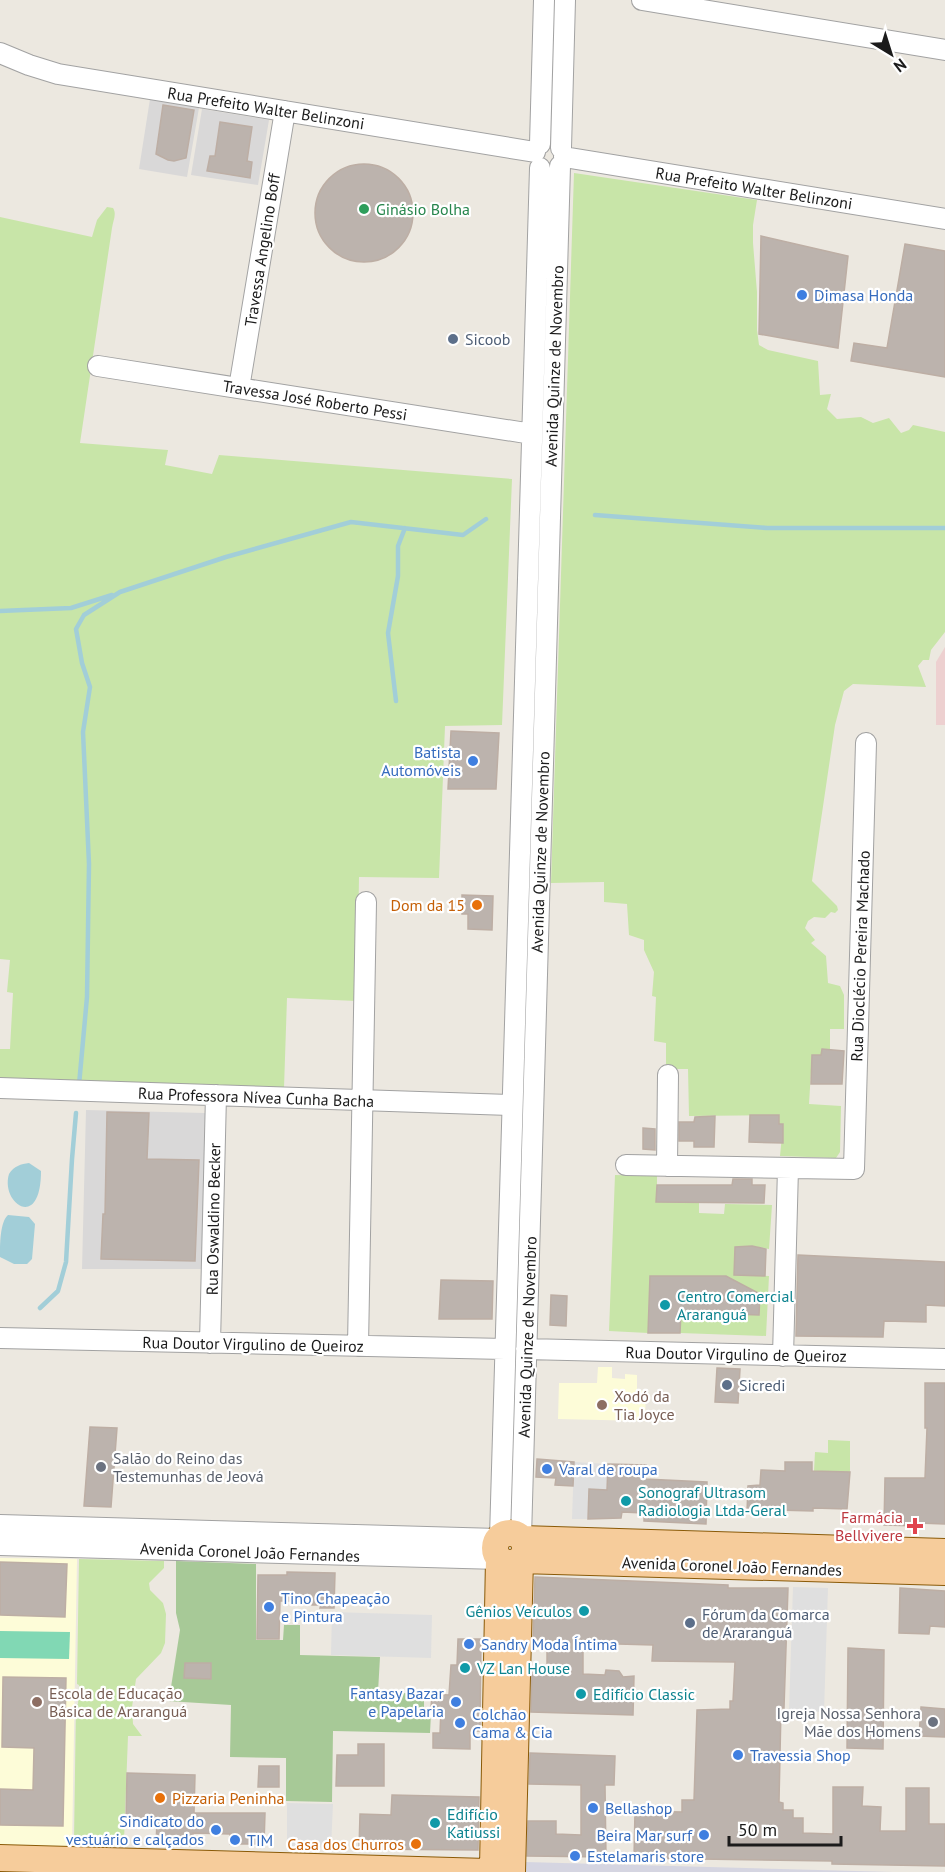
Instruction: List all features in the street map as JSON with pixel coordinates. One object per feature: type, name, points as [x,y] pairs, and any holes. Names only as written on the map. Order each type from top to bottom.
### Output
[{"type":"main road","name":"Avenida Coronel João Fernandes","points":[[510,1545],[945,1552]]},
{"type":"main road","name":"Avenida Coronel João Fernandes","points":[[510,1545],[945,1572]]},
{"type":"main road","name":"Avenida Quinze de Novembro","points":[[495,1871],[510,1545]]},
{"type":"main road","points":[[0,1858],[495,1871]]},
{"type":"street","name":"Avenida Quinze de Novembro","points":[[510,1545],[505,1349],[544,0]]},
{"type":"street","name":"Avenida Quinze de Novembro","points":[[510,1545],[526,1349],[565,0]]},
{"type":"street","points":[[642,0],[945,50]]},
{"type":"street","name":"Rua Prefeito Walter Belinzoni","points":[[0,53],[58,74],[538,155]]},
{"type":"street","name":"Travessa Angelino Boff","points":[[239,388],[285,111]]},
{"type":"street","points":[[549,141],[554,142],[562,157],[557,169],[548,171],[538,155],[549,141]]},
{"type":"street","name":"Rua Prefeito Walter Belinzoni","points":[[562,157],[945,219]]},
{"type":"street","name":"Travessa José Roberto Pessi","points":[[98,366],[532,434]]},
{"type":"street","name":"Rua Dioclécio Pereira Machado","points":[[788,1168],[854,1169],[866,743]]},
{"type":"street","points":[[358,1346],[366,902]]},
{"type":"street","points":[[667,1166],[668,1075]]},
{"type":"street","name":"Rua Professora Nívea Cunha Bacha","points":[[0,1088],[512,1105]]},
{"type":"street","name":"Rua Oswaldino Becker","points":[[210,1343],[216,1095]]},
{"type":"street","points":[[626,1165],[788,1168],[783,1356]]},
{"type":"street","name":"Rua Doutor Virgulino de Queiroz","points":[[0,1338],[505,1349],[507,1356],[516,1360],[522,1358],[526,1349],[945,1359]]},
{"type":"street","name":"Avenida Coronel João Fernandes","points":[[0,1525],[510,1545]]},
{"type":"street","name":"Avenida Coronel João Fernandes","points":[[0,1545],[510,1545]]},
{"type":"shaded area","points":[[150,99],[199,108],[187,177],[139,169]]},
{"type":"shaded area","points":[[202,109],[269,120],[258,185],[191,175]]},
{"type":"shaded area","points":[[945,647],[945,725],[936,725],[936,662]]},
{"type":"shaded area","points":[[86,1110],[205,1113],[203,1269],[82,1269]]},
{"type":"shaded area","name":"Xodó da Tia Joyce","points":[[598,1367],[612,1367],[612,1378],[625,1379],[625,1374],[637,1375],[637,1390],[646,1391],[645,1421],[558,1419],[559,1383],[597,1383]]},
{"type":"shaded area","points":[[574,1462],[608,1464],[607,1490],[589,1489],[588,1519],[572,1519]]},
{"type":"shaded area","name":"Escola de Educação Básica de Araranguá","points":[[0,1558],[77,1559],[72,1847],[0,1846]]},
{"type":"shaded area","points":[[176,1561],[256,1564],[256,1640],[283,1640],[284,1625],[300,1625],[300,1655],[380,1657],[378,1692],[424,1694],[424,1712],[431,1713],[430,1733],[333,1731],[332,1802],[286,1801],[286,1758],[230,1757],[231,1705],[167,1701],[180,1630],[176,1613]]},
{"type":"shaded area","points":[[793,1587],[828,1588],[824,1712],[789,1711]]},
{"type":"shaded area","points":[[332,1612],[432,1615],[431,1658],[331,1655]]},
{"type":"shaded area","points":[[287,1803],[333,1804],[331,1848],[287,1846]]},
{"type":"shaded area","points":[[525,1862],[893,1872],[525,1872]]},
{"type":"green space","points":[[574,173],[757,200],[753,243],[759,345],[768,350],[818,361],[820,395],[831,394],[827,409],[837,419],[861,417],[873,423],[889,418],[901,433],[909,430],[913,425],[945,432],[945,632],[931,650],[929,660],[923,660],[918,666],[926,687],[853,684],[844,691],[835,725],[812,881],[837,906],[838,910],[835,913],[831,912],[825,918],[814,917],[808,921],[805,928],[815,940],[811,943],[826,956],[828,983],[840,986],[844,995],[844,1029],[830,1029],[830,1050],[822,1049],[821,1055],[812,1055],[809,1104],[841,1106],[840,1152],[836,1158],[780,1156],[783,1125],[779,1124],[779,1115],[689,1116],[688,1069],[666,1069],[666,1043],[654,1041],[656,997],[652,996],[654,972],[644,950],[644,940],[629,935],[627,904],[604,902],[604,882],[551,883]]},
{"type":"green space","points":[[107,207],[113,208],[115,215],[80,443],[168,450],[165,465],[212,474],[219,455],[512,479],[502,725],[445,726],[439,878],[359,877],[357,1001],[287,998],[284,1088],[0,1080],[0,1049],[10,1049],[13,993],[7,992],[10,960],[0,959],[0,217],[92,237],[97,220]]},
{"type":"green space","points":[[615,1175],[657,1176],[657,1201],[699,1202],[699,1213],[724,1214],[725,1204],[772,1205],[769,1249],[752,1246],[735,1247],[734,1275],[769,1276],[766,1336],[680,1333],[682,1276],[650,1276],[648,1333],[609,1331]],"holes":[[[701,1277],[759,1315],[699,1313]]]},
{"type":"green space","points":[[828,1440],[850,1441],[850,1472],[814,1471],[815,1452],[828,1453]]},
{"type":"green space","points":[[79,1559],[164,1561],[164,1568],[149,1583],[150,1590],[163,1603],[166,1614],[165,1643],[161,1653],[136,1679],[132,1707],[133,1724],[142,1736],[128,1736],[124,1841],[74,1840],[76,1705],[78,1704],[79,1685],[77,1684]]},
{"type":"green space","points":[[0,1631],[70,1632],[69,1659],[0,1658]]},
{"type":"water","points":[[29,1163],[41,1171],[39,1190],[35,1201],[29,1206],[22,1206],[15,1202],[10,1194],[9,1174],[18,1166]]},
{"type":"water","points":[[8,1215],[29,1217],[35,1224],[32,1259],[27,1264],[14,1264],[0,1257],[2,1228]]},
{"type":"building","points":[[163,105],[194,110],[186,158],[174,161],[156,154]]},
{"type":"building","points":[[220,122],[252,127],[247,161],[252,162],[250,178],[207,171],[210,156],[215,156]]},
{"type":"building","name":"Ginásio Bolha","points":[[364,164],[383,168],[399,178],[409,194],[413,213],[409,232],[399,248],[383,258],[364,262],[345,258],[329,248],[319,232],[315,213],[319,194],[329,178],[345,168]]},
{"type":"building","name":"Dimasa Honda","points":[[761,236],[848,256],[838,348],[759,334]]},
{"type":"building","points":[[905,244],[945,251],[945,377],[851,361],[854,343],[887,348]]},
{"type":"building","name":"Batista Automóveis","points":[[451,731],[499,733],[496,789],[448,789]]},
{"type":"building","name":"Dom da 15","points":[[462,895],[493,896],[492,930],[468,929],[468,914],[462,914]]},
{"type":"building","points":[[822,1049],[844,1051],[842,1084],[811,1084],[812,1055],[821,1055]]},
{"type":"building","points":[[107,1112],[149,1113],[147,1159],[199,1160],[195,1261],[101,1259],[103,1214],[105,1214]]},
{"type":"building","points":[[750,1115],[779,1115],[779,1124],[783,1124],[783,1143],[749,1142]]},
{"type":"building","points":[[715,1116],[714,1147],[694,1147],[694,1141],[679,1141],[679,1122],[694,1122],[695,1117]]},
{"type":"building","points":[[643,1128],[655,1129],[655,1150],[643,1149]]},
{"type":"building","points":[[733,1179],[752,1179],[752,1185],[765,1185],[764,1203],[656,1202],[657,1185],[732,1185]]},
{"type":"building","points":[[752,1246],[766,1249],[765,1276],[734,1275],[735,1247]]},
{"type":"building","points":[[798,1255],[945,1262],[945,1306],[926,1305],[926,1322],[884,1321],[883,1337],[796,1336]]},
{"type":"building","points":[[650,1276],[726,1276],[760,1294],[759,1315],[681,1312],[680,1333],[648,1333]]},
{"type":"building","points":[[441,1280],[493,1281],[492,1319],[439,1319]]},
{"type":"building","points":[[551,1295],[567,1296],[566,1326],[550,1325]]},
{"type":"building","name":"Sicredi","points":[[717,1368],[740,1369],[738,1403],[715,1402]]},
{"type":"building","points":[[925,1383],[945,1383],[945,1524],[884,1525],[885,1478],[925,1478],[927,1428],[925,1428]]},
{"type":"building","name":"Salão do Reino das Testemunhas de Jeová","points":[[90,1427],[117,1428],[111,1507],[84,1506]]},
{"type":"building","points":[[537,1459],[574,1462],[573,1486],[555,1485],[556,1478],[536,1477]]},
{"type":"building","points":[[785,1462],[812,1462],[812,1471],[850,1472],[847,1509],[813,1508],[813,1511],[747,1512],[748,1486],[760,1485],[761,1470],[785,1471]]},
{"type":"building","points":[[608,1464],[646,1465],[645,1479],[707,1482],[706,1524],[644,1521],[644,1513],[622,1512],[621,1518],[588,1519],[589,1489],[607,1490]]},
{"type":"building","points":[[0,1562],[67,1564],[65,1617],[0,1615]]},
{"type":"building","points":[[287,1572],[335,1573],[334,1608],[320,1608],[321,1605],[312,1605],[312,1601],[280,1601],[279,1639],[257,1639],[258,1575],[287,1575]]},
{"type":"building","points":[[535,1577],[728,1585],[728,1588],[788,1588],[784,1708],[781,1708],[779,1802],[783,1803],[783,1810],[793,1810],[793,1818],[803,1818],[803,1833],[833,1834],[833,1787],[863,1787],[862,1806],[881,1807],[880,1831],[906,1831],[906,1788],[929,1788],[929,1824],[945,1824],[945,1866],[832,1864],[832,1861],[634,1858],[635,1811],[682,1812],[682,1800],[694,1800],[697,1710],[730,1709],[730,1701],[733,1701],[735,1662],[652,1661],[653,1645],[583,1643],[583,1674],[605,1675],[606,1670],[619,1671],[623,1677],[634,1676],[633,1715],[531,1712],[532,1668],[547,1668],[547,1641],[533,1641]]},
{"type":"building","points":[[900,1588],[945,1591],[945,1627],[930,1626],[929,1634],[899,1633]]},
{"type":"building","points":[[458,1639],[481,1639],[480,1731],[470,1731],[470,1749],[433,1748],[433,1733],[440,1733],[441,1708],[431,1708],[432,1694],[449,1695],[451,1665],[457,1665]]},
{"type":"building","points":[[848,1648],[884,1650],[883,1749],[847,1748]]},
{"type":"building","points":[[185,1663],[211,1663],[211,1679],[184,1678]]},
{"type":"building","points":[[3,1677],[66,1678],[63,1826],[0,1825],[0,1789],[33,1790],[34,1748],[2,1747]]},
{"type":"building","name":"Igreja Nossa Senhora Mãe dos Homens","points":[[921,1707],[945,1709],[945,1737],[919,1736]]},
{"type":"building","points":[[358,1744],[384,1744],[384,1786],[336,1786],[337,1755],[358,1755]]},
{"type":"building","name":"Bellashop","points":[[530,1753],[615,1756],[614,1785],[605,1785],[606,1857],[527,1856],[528,1821],[556,1821],[556,1834],[581,1835],[581,1785],[529,1784]]},
{"type":"building","points":[[259,1766],[279,1766],[279,1787],[258,1787]]},
{"type":"building","name":"Pizzaria Peninha","points":[[127,1773],[195,1775],[194,1813],[265,1813],[264,1844],[230,1844],[230,1834],[193,1833],[193,1846],[156,1845],[157,1821],[126,1821]]},
{"type":"building","name":"Edifício Katiussi","points":[[392,1795],[479,1797],[478,1850],[359,1849],[360,1814],[391,1815]]},
{"type":"waterway","points":[[595,515],[767,528],[945,528]]},
{"type":"waterway","points":[[120,592],[226,557],[351,522],[463,535],[486,519]]},
{"type":"waterway","points":[[396,701],[388,633],[398,576],[398,546],[405,528]]},
{"type":"waterway","points":[[79,1085],[87,997],[89,864],[83,732],[90,687],[82,663],[76,629],[84,615],[120,592]]},
{"type":"waterway","points":[[0,611],[71,608],[112,595]]},
{"type":"waterway","points":[[40,1308],[58,1291],[66,1262],[76,1113]]},
{"type":"place","name":"Ginásio Bolha","points":[[364,209]]},
{"type":"place","name":"Dimasa Honda","points":[[802,295]]},
{"type":"place","name":"Sicoob","points":[[453,339]]},
{"type":"place","name":"Batista Automóveis","points":[[473,761]]},
{"type":"place","name":"Dom da 15","points":[[477,905]]},
{"type":"place","name":"Centro Comercial Araranguá","points":[[665,1305]]},
{"type":"place","name":"Sicredi","points":[[727,1385]]},
{"type":"place","name":"Xodó da Tia Joyce","points":[[602,1405]]},
{"type":"place","name":"Salão do Reino das Testemunhas de Jeová","points":[[101,1467]]},
{"type":"place","name":"Varal de roupa","points":[[547,1469]]},
{"type":"place","name":"Sonograf Ultrasom Radiologia Ltda-Geral","points":[[626,1501]]},
{"type":"place","name":"Farmácia Bellvivere","points":[[915,1526]]},
{"type":"place","name":"Tino Chapeação e Pintura","points":[[269,1607]]},
{"type":"place","name":"Gênios Veículos","points":[[584,1611]]},
{"type":"place","name":"Fórum da Comarca de Araranguá","points":[[690,1623]]},
{"type":"place","name":"Sandry Moda Íntima","points":[[469,1644]]},
{"type":"place","name":"VZ Lan House","points":[[465,1668]]},
{"type":"place","name":"Edifício Classic","points":[[581,1694]]},
{"type":"place","name":"Escola de Educação Básica de Araranguá","points":[[37,1702]]},
{"type":"place","name":"Fantasy Bazar e Papelaria","points":[[456,1702]]},
{"type":"place","name":"Igreja Nossa Senhora Mãe dos Homens","points":[[933,1722]]},
{"type":"place","name":"Colchão Cama & Cia","points":[[460,1723]]},
{"type":"place","name":"Travessia Shop","points":[[738,1755]]},
{"type":"place","name":"Pizzaria Peninha","points":[[160,1798]]},
{"type":"place","name":"Bellashop","points":[[593,1808]]},
{"type":"place","name":"Edifício Katiussi","points":[[435,1823]]},
{"type":"place","name":"Sindicato do vestuário e calçados","points":[[216,1830]]},
{"type":"place","name":"Beira Mar surf","points":[[704,1835]]},
{"type":"place","name":"TIM","points":[[235,1840]]},
{"type":"place","name":"Casa dos Churros","points":[[416,1844]]},
{"type":"place","name":"Estelamaris store","points":[[575,1856]]}]
